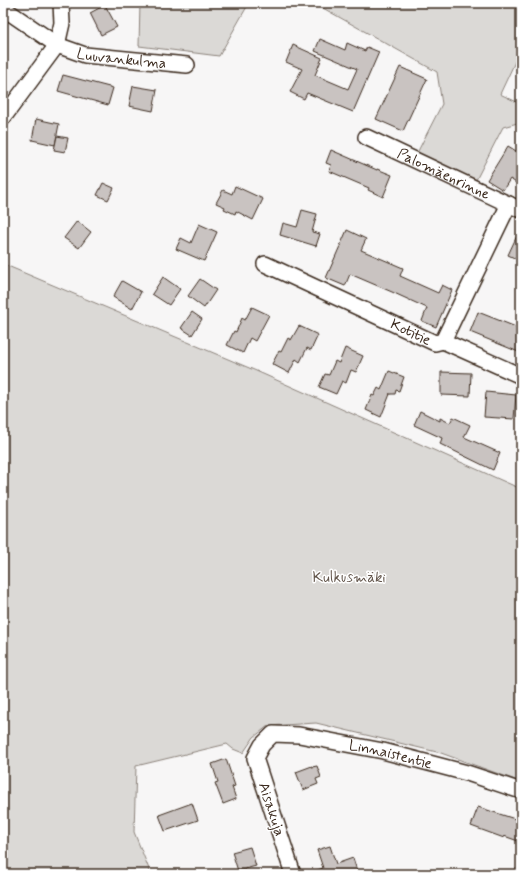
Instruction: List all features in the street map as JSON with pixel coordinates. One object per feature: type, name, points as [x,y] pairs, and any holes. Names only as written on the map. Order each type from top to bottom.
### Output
[{"type":"street","points":[[3,118],[57,45],[62,23],[61,3]]},
{"type":"street","name":"Luuvankulma","points":[[3,8],[57,45],[85,55],[187,65]]},
{"type":"street","name":"Palomäenrinne","points":[[366,137],[515,207]]},
{"type":"street","name":"Kotitie","points":[[265,264],[435,343],[443,341],[515,207]]},
{"type":"street","points":[[443,341],[521,376]]},
{"type":"street","name":"Linnaistentie","points":[[262,745],[273,734],[299,734],[383,750],[468,773],[521,791]]},
{"type":"street","name":"Aisakuja","points":[[262,745],[255,758],[293,874]]},
{"type":"green space","points":[[140,3],[249,3],[219,56],[139,46]]},
{"type":"green space","points":[[314,3],[521,3],[521,49],[500,94],[521,104],[521,122],[503,127],[476,180],[416,155],[442,104],[437,72]]},
{"type":"green space","name":"Kulkusmäki","points":[[3,264],[254,370],[521,489],[521,782],[441,753],[316,723],[268,726],[254,737],[243,753],[233,749],[227,744],[136,766],[134,832],[151,874],[3,874]]},
{"type":"building","points":[[105,5],[117,27],[101,35],[90,13]]},
{"type":"building","points":[[320,39],[345,50],[347,43],[365,51],[367,47],[379,52],[353,112],[307,93],[304,99],[290,92],[302,69],[286,62],[293,45],[322,58],[315,75],[348,89],[357,69],[315,51]]},
{"type":"building","points":[[400,67],[427,79],[403,131],[376,119]]},
{"type":"building","points":[[63,75],[113,88],[108,105],[58,91]]},
{"type":"building","points":[[133,86],[157,90],[153,111],[129,106]]},
{"type":"building","points":[[36,119],[59,124],[55,145],[32,140]]},
{"type":"building","points":[[57,136],[68,138],[65,152],[54,150]]},
{"type":"building","points":[[508,146],[521,154],[521,186],[510,179],[503,190],[487,180]]},
{"type":"building","points":[[331,150],[392,175],[383,197],[368,190],[369,188],[329,171],[331,165],[326,163]]},
{"type":"building","points":[[103,183],[114,188],[108,200],[97,195]]},
{"type":"building","points":[[235,186],[263,199],[253,220],[236,211],[235,214],[224,209],[225,207],[216,203],[223,190],[232,194]]},
{"type":"building","points":[[302,210],[317,214],[312,232],[320,234],[316,246],[280,235],[283,223],[297,227]]},
{"type":"building","points":[[77,221],[91,232],[79,248],[64,238]]},
{"type":"building","points":[[199,224],[217,232],[204,261],[176,249],[181,238],[191,243]]},
{"type":"building","points":[[521,227],[521,261],[508,255]]},
{"type":"building","points":[[347,230],[366,239],[361,250],[403,268],[400,276],[438,293],[442,285],[452,290],[436,327],[422,321],[427,308],[392,292],[350,274],[345,286],[326,278]]},
{"type":"building","points":[[163,277],[180,289],[169,305],[152,294]]},
{"type":"building","points":[[200,279],[216,290],[204,308],[188,296]]},
{"type":"building","points":[[122,281],[141,292],[132,309],[113,297]]},
{"type":"building","points":[[252,307],[269,315],[255,341],[250,338],[243,353],[227,345],[234,331],[236,332],[242,318],[245,320]]},
{"type":"building","points":[[192,312],[202,319],[192,335],[181,328]]},
{"type":"building","points":[[478,312],[521,329],[521,353],[470,332]]},
{"type":"building","points":[[299,326],[318,335],[311,350],[307,348],[300,362],[296,359],[289,373],[272,364],[279,351],[281,352],[288,338],[291,340]]},
{"type":"building","points":[[345,348],[363,356],[356,372],[351,370],[346,383],[342,381],[336,394],[319,387],[325,374],[329,375],[335,361],[339,363]]},
{"type":"building","points":[[389,371],[404,377],[399,391],[396,390],[395,394],[390,394],[381,417],[366,410],[372,395],[374,396],[378,388],[381,390]]},
{"type":"building","points":[[441,372],[471,373],[470,396],[441,395]]},
{"type":"building","points":[[486,392],[516,395],[514,419],[484,417]]},
{"type":"building","points":[[420,411],[440,421],[440,418],[450,423],[453,417],[470,425],[464,437],[500,453],[493,470],[440,444],[442,438],[414,425]]},
{"type":"building","points":[[226,759],[235,786],[232,787],[236,799],[223,804],[215,783],[218,782],[212,764]]},
{"type":"building","points":[[312,766],[317,766],[321,777],[316,779],[318,784],[303,790],[296,772]]},
{"type":"building","points":[[192,803],[198,820],[165,831],[159,815]]},
{"type":"building","points":[[478,807],[521,821],[521,842],[504,836],[504,838],[471,826]]},
{"type":"building","points":[[330,846],[336,864],[353,858],[358,874],[312,874],[312,872],[323,868],[317,850]]},
{"type":"building","points":[[250,847],[256,866],[238,871],[232,852]]}]
